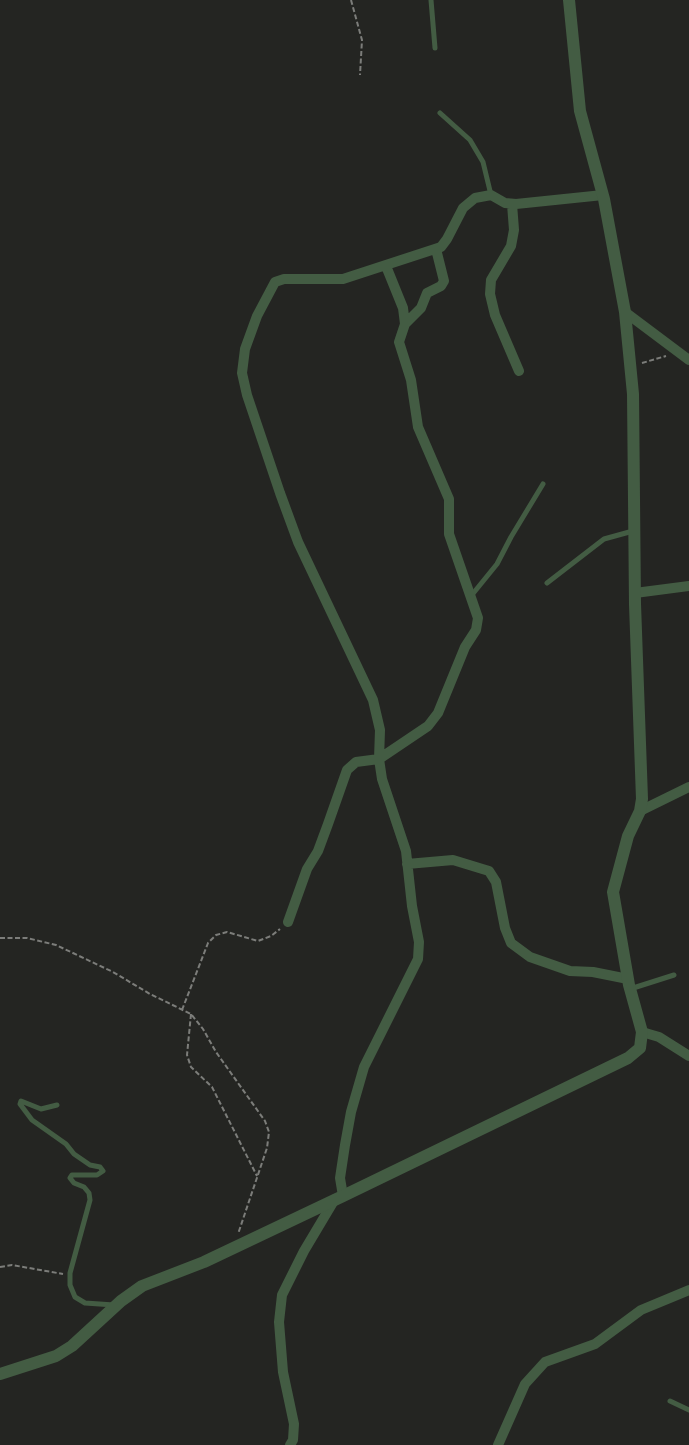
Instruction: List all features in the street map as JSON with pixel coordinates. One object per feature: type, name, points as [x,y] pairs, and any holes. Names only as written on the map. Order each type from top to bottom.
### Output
[{"type":"street","points":[[0,1374],[56,1356],[72,1346],[117,1305],[142,1286],[204,1262],[238,1244],[339,1198],[628,1058],[640,1048],[642,1032],[629,984],[613,892],[628,836],[640,811],[642,799],[635,593],[633,394],[625,312],[603,195],[580,111],[569,0]]},
{"type":"street","points":[[290,1445],[293,1440],[294,1424],[283,1372],[280,1322],[282,1295],[304,1251],[339,1198],[340,1178],[351,1112],[364,1067],[418,959],[419,942],[412,906],[406,851],[382,779],[379,759],[380,730],[373,700],[298,542],[246,395],[242,374],[245,349],[257,316],[275,282],[284,279],[343,279],[441,247],[463,208],[475,198],[491,195],[505,203],[512,204],[603,195]]},
{"type":"street","points":[[512,204],[514,230],[511,246],[491,280],[490,294],[494,315],[519,371]]},
{"type":"street","points":[[405,324],[421,308],[428,293],[441,286],[444,281],[436,249]]},
{"type":"street","points":[[288,922],[307,869],[318,851],[346,770],[356,762],[379,759],[428,726],[438,712],[465,647],[476,630],[478,618],[449,534],[449,499],[418,427],[411,380],[399,342],[405,324],[403,308],[386,266]]},
{"type":"street","points":[[625,312],[689,360]]},
{"type":"street","points":[[635,593],[689,586]]},
{"type":"street","points":[[640,811],[689,786]]},
{"type":"street","points":[[407,864],[453,860],[489,871],[496,882],[505,928],[511,943],[530,957],[570,971],[593,972],[629,984]]},
{"type":"street","points":[[642,1032],[659,1037],[689,1056]]},
{"type":"street","points":[[498,1445],[525,1384],[545,1362],[595,1344],[641,1310],[689,1290]]},
{"type":"lane","points":[[431,0],[435,48]]},
{"type":"lane","points":[[440,113],[470,140],[483,162],[491,195]]},
{"type":"lane","points":[[471,596],[497,564],[511,537],[544,484]]},
{"type":"lane","points":[[547,583],[604,539],[634,530]]},
{"type":"lane","points":[[629,984],[674,975]]},
{"type":"lane","points":[[57,1105],[41,1109],[21,1101],[20,1104],[32,1120],[66,1144],[74,1154],[104,1171],[97,1175],[72,1175],[70,1178],[74,1183],[84,1187],[89,1193],[90,1200],[70,1275],[70,1285],[75,1297],[85,1303],[117,1305]]},
{"type":"lane","points":[[670,1401],[689,1410]]},
{"type":"path","points":[[351,0],[362,40],[360,75]]},
{"type":"path","points":[[630,366],[679,352]]},
{"type":"path","points":[[182,1010],[208,943],[216,935],[227,932],[258,941],[271,936],[288,922]]},
{"type":"path","points":[[0,938],[27,938],[56,944],[191,1014],[265,1121],[269,1132],[268,1148],[238,1229],[238,1244]]},
{"type":"path","points":[[191,1014],[187,1055],[190,1067],[212,1087],[257,1176]]},
{"type":"path","points":[[0,1266],[12,1265],[70,1275]]}]
